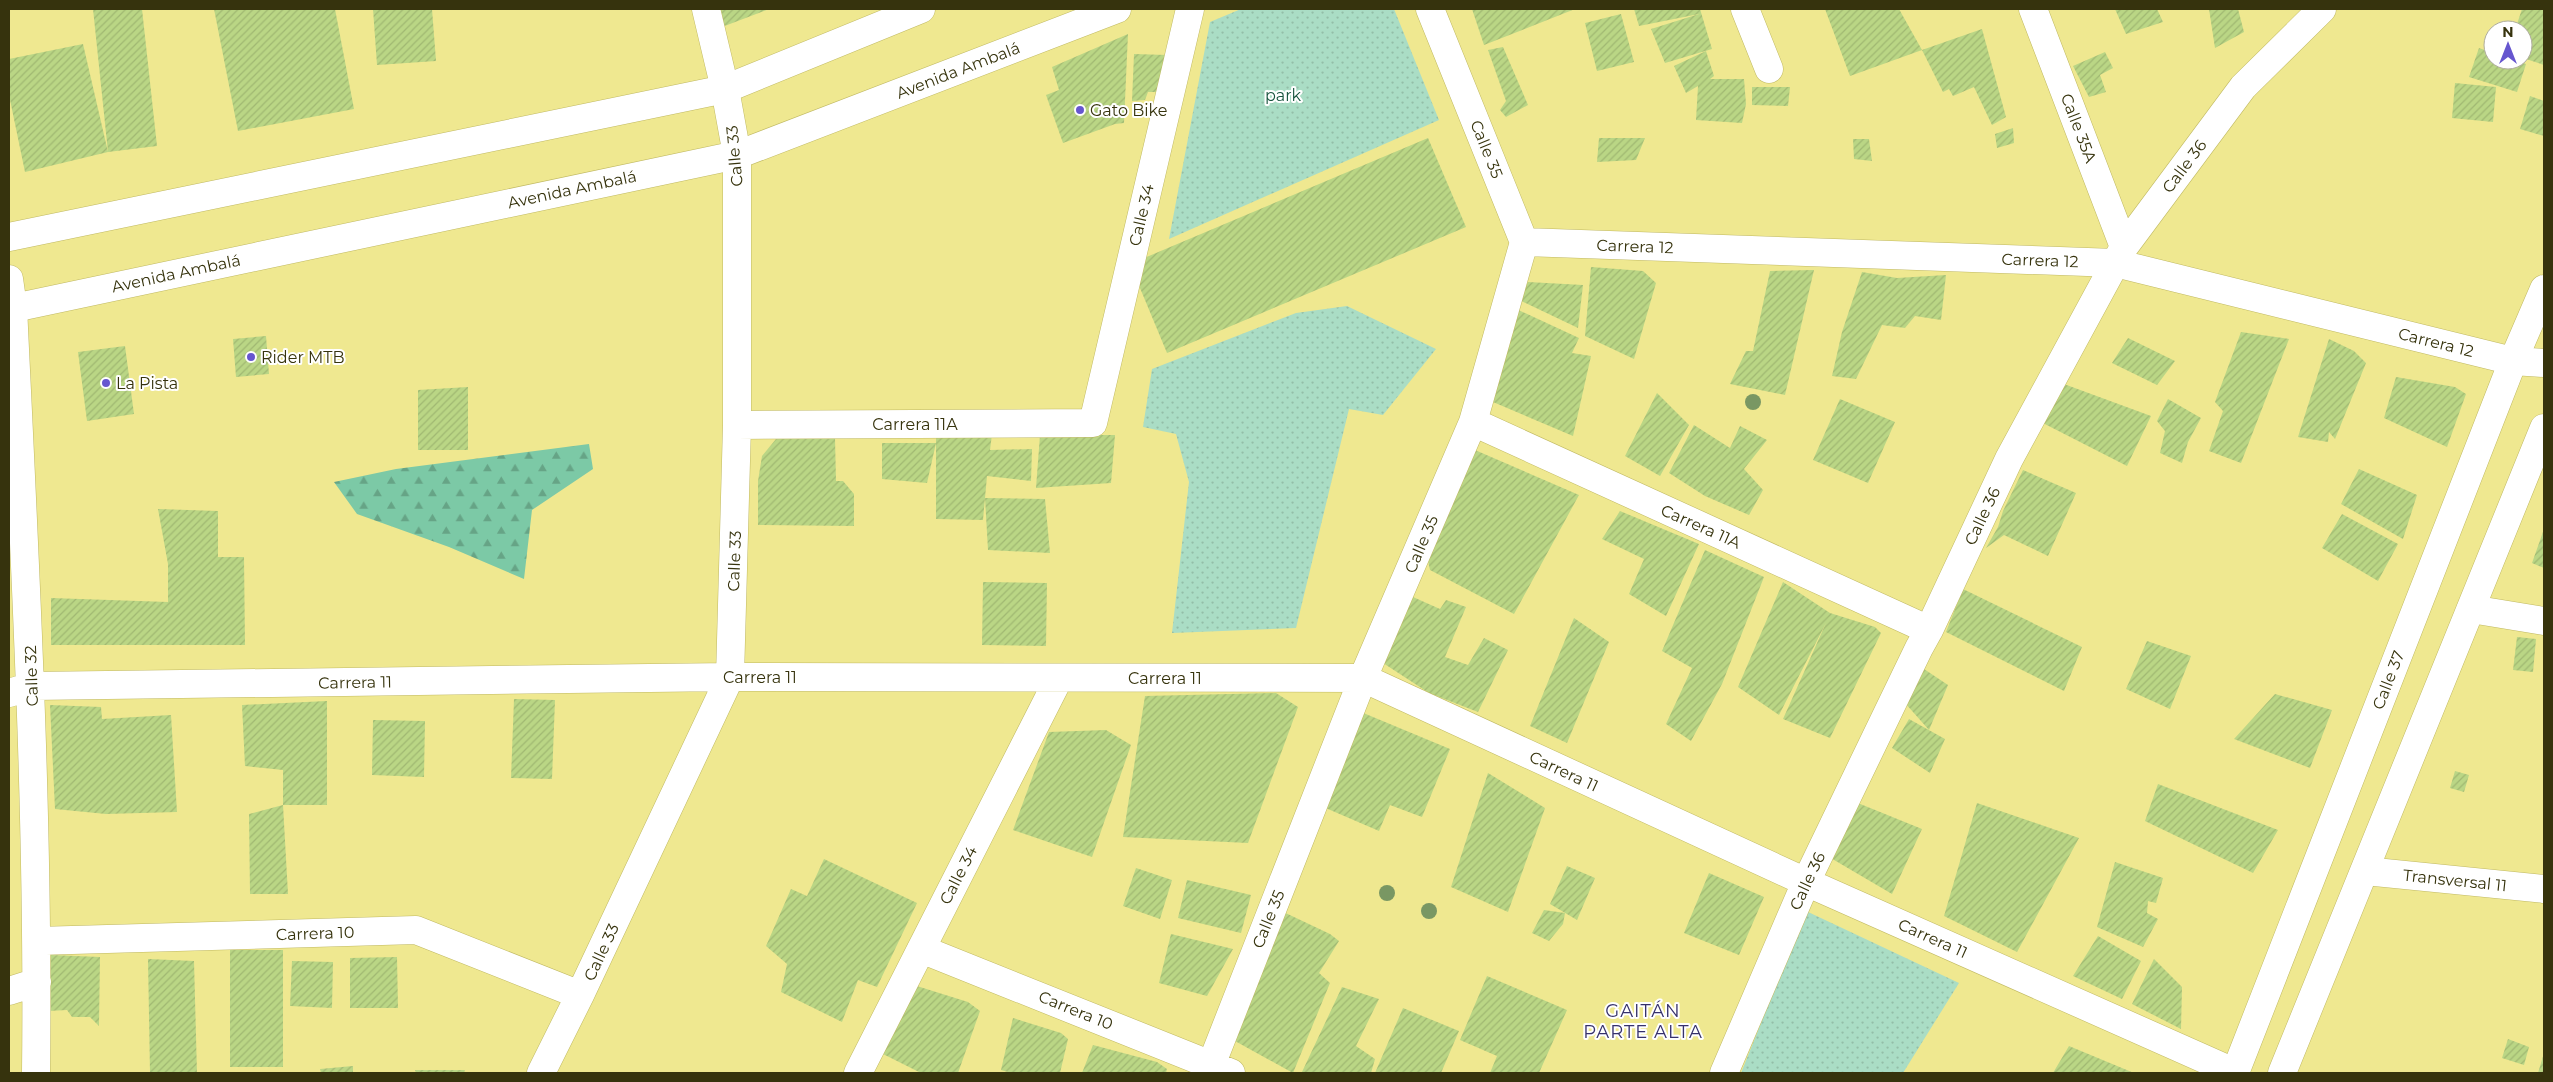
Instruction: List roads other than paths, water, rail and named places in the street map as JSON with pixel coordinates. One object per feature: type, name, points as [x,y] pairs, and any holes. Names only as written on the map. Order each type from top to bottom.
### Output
[{"type":"street","name":"Calle 33","points":[[541,1073],[580,995],[730,677],[737,425],[737,155],[725,89],[706,9]]},
{"type":"street","points":[[9,238],[725,89],[921,9]]},
{"type":"street","name":"Avenida Ambalá","points":[[11,308],[737,155],[1117,9]]},
{"type":"street","name":"Calle 34","points":[[1093,423],[1190,9]]},
{"type":"street","name":"Calle 35","points":[[1216,1070],[1363,678],[1473,422],[1524,242],[1430,9]]},
{"type":"street","points":[[1745,9],[1768,69]]},
{"type":"street","name":"Calle 35A","points":[[2033,9],[2120,255]]},
{"type":"street","name":"Calle 36","points":[[1724,1073],[1806,882],[1919,648],[1930,630],[2009,459],[2120,255],[2243,87],[2322,9]]},
{"type":"street","name":"Carrera 12","points":[[1524,242],[2120,255],[2513,361],[2544,363]]},
{"type":"street","name":"Calle 32","points":[[9,279],[20,690],[37,941],[36,1073]]},
{"type":"street","name":"Calle 37","points":[[2235,1073],[2513,361],[2544,289]]},
{"type":"street","name":"Carrera 11A","points":[[1473,422],[1930,630]]},
{"type":"street","name":"Carrera 11A","points":[[737,425],[1093,423]]},
{"type":"street","points":[[2282,1073],[2544,428]]},
{"type":"street","points":[[2471,609],[2544,620]]},
{"type":"street","name":"Carrera 11","points":[[20,690],[730,677],[1363,678],[1806,882],[2235,1073]]},
{"type":"street","name":"Calle 34","points":[[858,1073],[1059,678]]},
{"type":"street","name":"Transversal 11","points":[[2365,871],[2544,889]]},
{"type":"street","name":"Carrera 10","points":[[37,941],[416,930],[580,995]]},
{"type":"street","name":"Carrera 10","points":[[921,949],[1216,1070]]},
{"type":"street","points":[[9,991],[37,982]]},
{"type":"place","name":"Gato Bike","points":[[1080,110]]},
{"type":"place","name":"Rider MTB","points":[[251,357]]},
{"type":"place","name":"La Pista","points":[[106,383]]},
{"type":"district","name":"GAITÁN PARTE ALTA","points":[[1643,1021]]},
{"type":"park label","name":"park","points":[[1283,95]]}]
